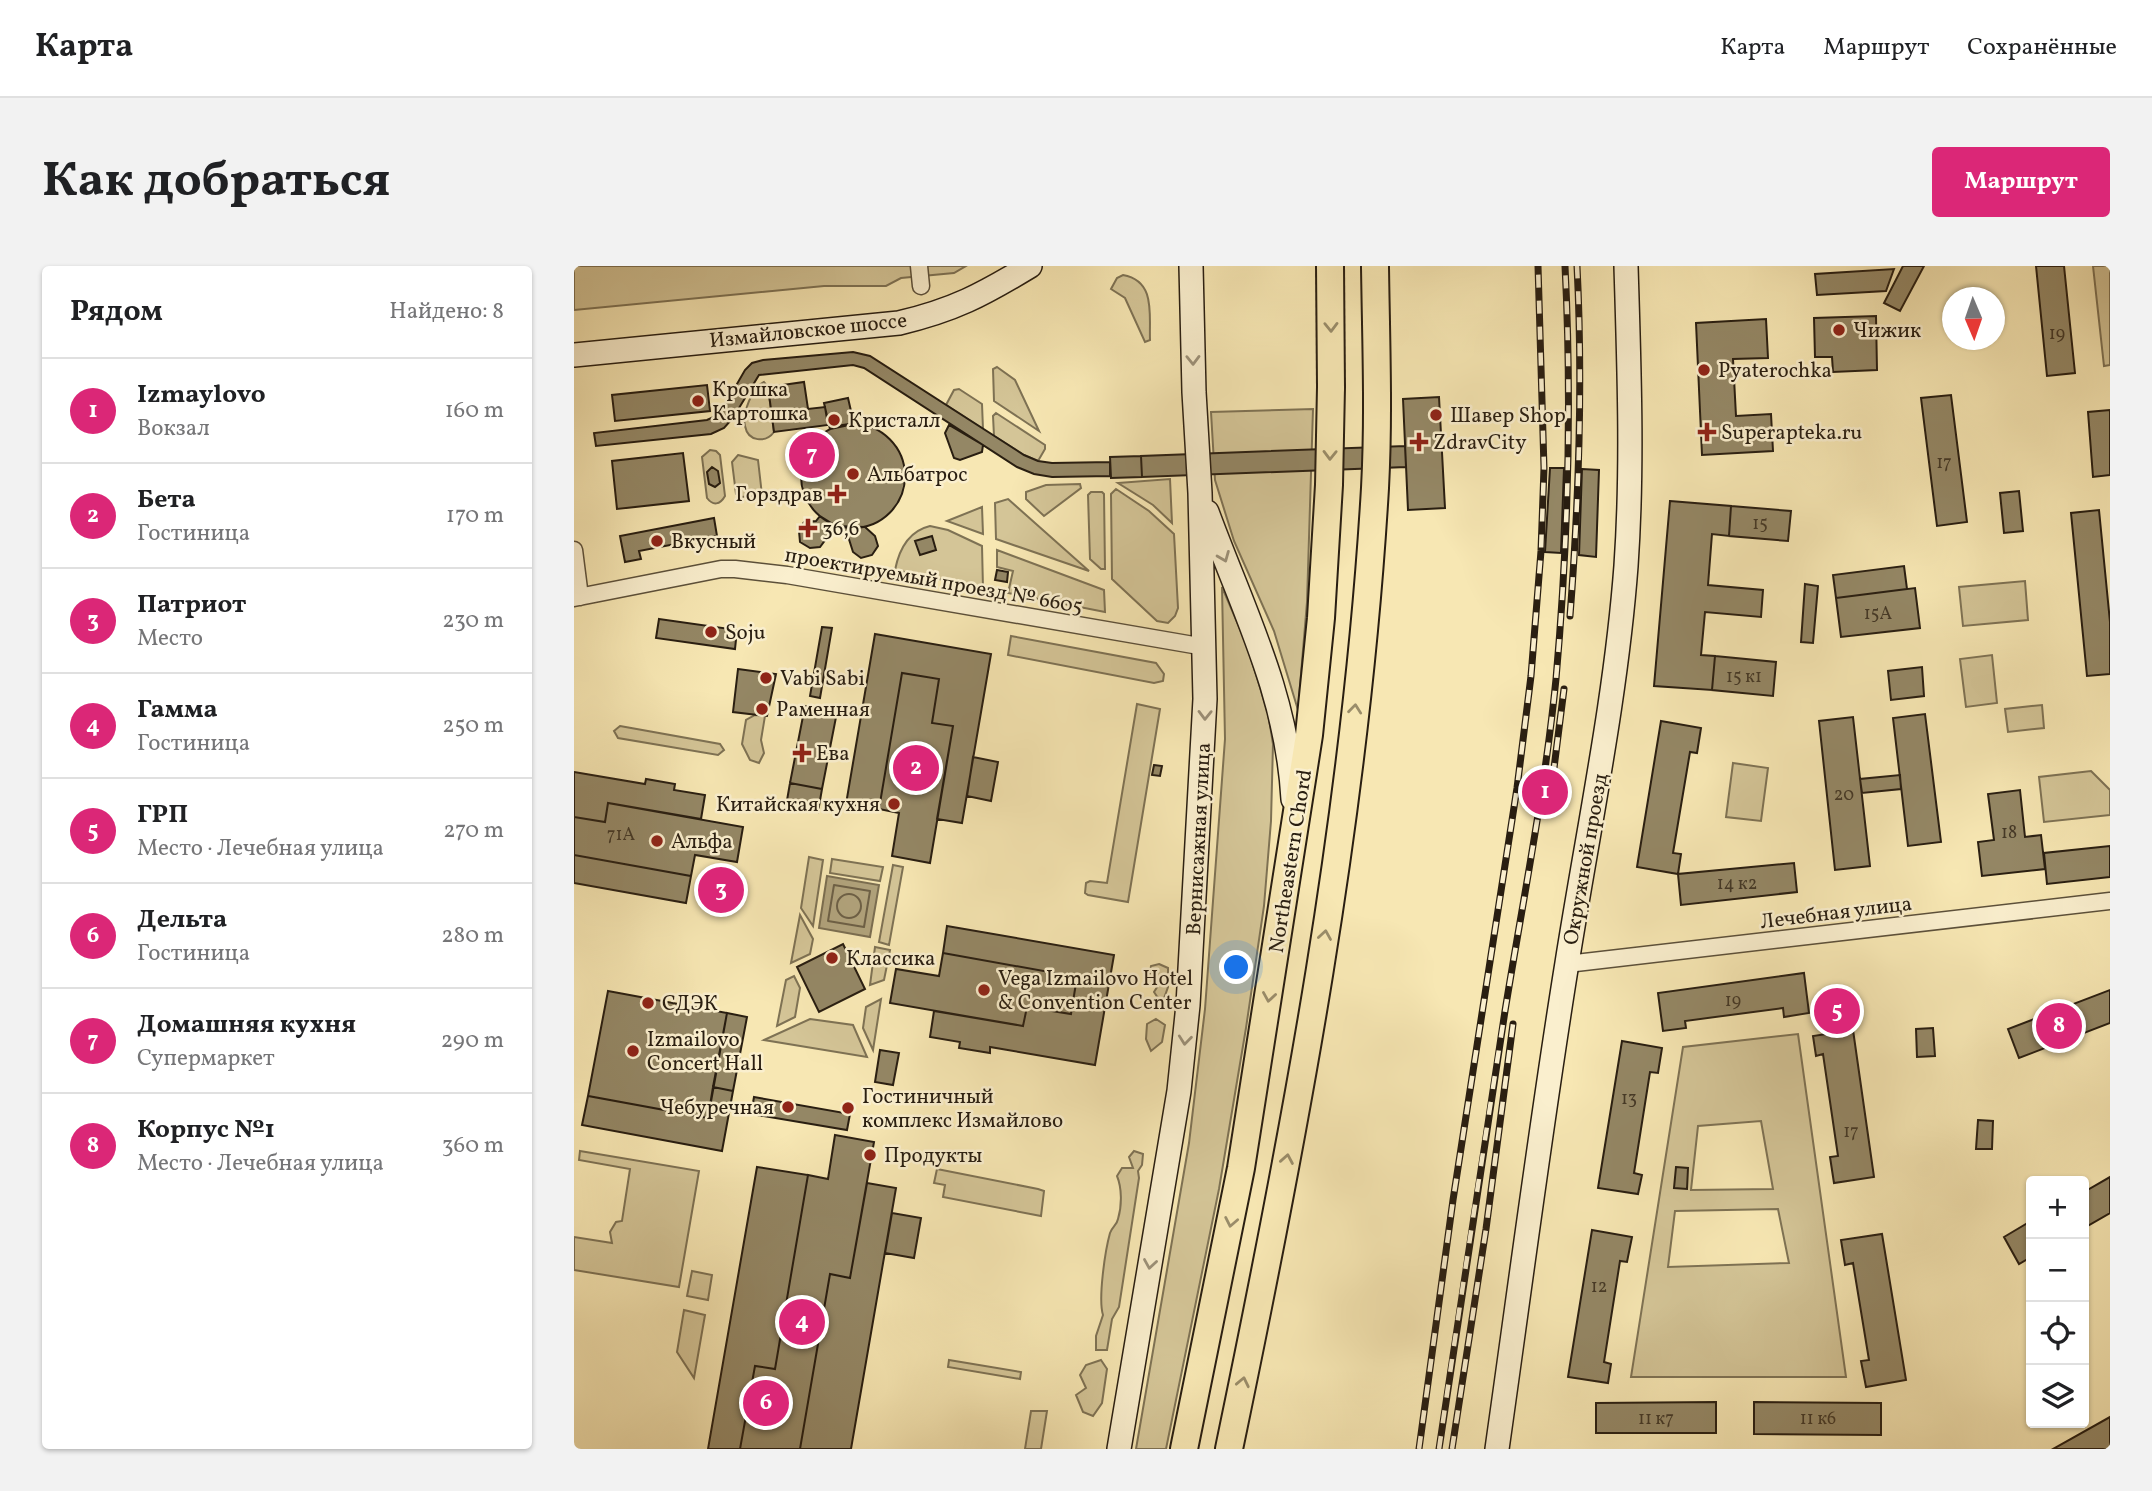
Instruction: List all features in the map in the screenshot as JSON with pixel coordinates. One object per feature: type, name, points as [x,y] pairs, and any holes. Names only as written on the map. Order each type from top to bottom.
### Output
[{"type":"main road","name":"Northeastern Chord","points":[[1184,1449],[1241,1168],[1309,735],[1321,618],[1329,485],[1330,266]]},
{"type":"main road","name":"Northeastern Chord","points":[[1229,1449],[1284,1176],[1331,894],[1366,618],[1375,485],[1375,266]]},
{"type":"street","points":[[919,266],[921,286]]},
{"type":"street","name":"Измайловское шоссе","points":[[574,355],[899,323],[939,313],[972,300],[1030,266]]},
{"type":"street","points":[[1178,266],[1192,292]]},
{"type":"street","name":"Вернисажная улица","points":[[1119,1449],[1184,1049],[1204,746],[1205,647],[1191,266]]},
{"type":"street","name":"Окружной проезд","points":[[1497,1449],[1567,964],[1613,691],[1630,490],[1626,266]]},
{"type":"street","points":[[1200,493],[1273,683],[1285,730],[1291,772],[1294,838]]},
{"type":"street","points":[[574,550],[577,597]]},
{"type":"street","name":"проектируемый проезд № 6605","points":[[577,597],[704,571],[735,569],[787,575],[1205,647]]},
{"type":"street","name":"Лечебная улица","points":[[1567,964],[2110,901]]},
{"type":"shaded area","points":[[574,266],[966,266],[954,273],[901,278],[886,286],[824,286],[574,310]]},
{"type":"shaded area","points":[[2093,266],[2110,266],[2110,365],[2104,366]]},
{"type":"shaded area","points":[[1123,275],[1134,278],[1146,291],[1150,310],[1150,340],[1145,342],[1125,298],[1111,289],[1117,278]]},
{"type":"shaded area","points":[[997,367],[1015,380],[1039,431],[994,401],[993,369]]},
{"type":"shaded area","points":[[764,382],[768,387],[774,432],[767,438],[758,439],[750,435],[744,421],[752,395]]},
{"type":"shaded area","points":[[959,389],[982,404],[983,429],[946,405],[954,390]]},
{"type":"shaded area","points":[[1313,409],[1307,602],[1298,710],[1274,631],[1234,541],[1215,480],[1211,412]]},
{"type":"shaded area","points":[[996,413],[1045,445],[1038,461],[994,436],[993,416]]},
{"type":"shaded area","points":[[710,450],[720,455],[725,496],[716,503],[707,498],[702,457]]},
{"type":"shaded area","points":[[738,455],[758,460],[762,495],[741,497],[736,494],[732,462]]},
{"type":"shaded area","points":[[1170,479],[1172,523],[1153,505],[1118,483]]},
{"type":"shaded area","points":[[1080,484],[1081,488],[1044,516],[1026,499],[1026,492],[1046,485]]},
{"type":"shaded area","points":[[1116,489],[1149,511],[1174,534],[1178,608],[1168,623],[1157,621],[1112,579],[1111,494]]},
{"type":"shaded area","points":[[1091,492],[1104,494],[1105,569],[1101,569],[1090,559],[1088,495]]},
{"type":"shaded area","points":[[1008,499],[1089,571],[996,539],[995,503]]},
{"type":"shaded area","points":[[982,507],[983,534],[947,521]]},
{"type":"shaded area","points":[[930,526],[948,530],[982,546],[983,588],[895,570],[906,542],[916,532]]},
{"type":"shaded area","points":[[997,550],[1104,590],[1105,612],[1008,593],[1013,571],[997,567]]},
{"type":"shaded area","points":[[2025,581],[2028,620],[1963,626],[1959,587]]},
{"type":"shaded area","points":[[1222,587],[1246,643],[1268,713],[1273,744],[1271,821],[1264,906],[1219,1189],[1166,1449],[1136,1449],[1189,1143],[1205,1009],[1225,739]]},
{"type":"shaded area","points":[[1011,636],[1156,663],[1164,674],[1163,681],[1154,683],[1008,655]]},
{"type":"shaded area","points":[[1992,655],[1997,703],[1966,707],[1960,659]]},
{"type":"shaded area","points":[[1137,704],[1160,709],[1128,902],[1085,893],[1086,883],[1090,881],[1107,883]]},
{"type":"shaded area","points":[[2042,705],[2044,728],[2008,732],[2005,709]]},
{"type":"shaded area","points":[[755,715],[765,716],[761,740],[764,753],[759,763],[750,760],[742,744],[746,720]]},
{"type":"shaded area","points":[[620,726],[720,744],[724,750],[718,755],[618,738],[614,731]]},
{"type":"shaded area","points":[[1733,763],[1768,768],[1761,821],[1726,817]]},
{"type":"shaded area","points":[[2091,771],[2110,790],[2110,815],[2044,822],[2039,777]]},
{"type":"shaded area","points":[[809,857],[823,860],[813,926],[801,908]]},
{"type":"shaded area","points":[[832,859],[883,867],[880,881],[830,873]]},
{"type":"shaded area","points":[[893,865],[903,867],[889,945],[879,942]]},
{"type":"shaded area","points":[[800,915],[813,939],[810,954],[791,963]]},
{"type":"shaded area","points":[[875,947],[890,950],[884,980],[870,985]]},
{"type":"shaded area","points":[[1159,964],[1168,968],[1168,987],[1162,1004],[1154,992],[1159,984],[1149,978],[1151,966]]},
{"type":"shaded area","points":[[794,976],[800,988],[795,1017],[777,1026],[786,980]]},
{"type":"shaded area","points":[[881,999],[873,1050],[863,1028],[866,1007]]},
{"type":"shaded area","points":[[810,1019],[853,1025],[867,1057],[764,1040]]},
{"type":"shaded area","points":[[1156,1019],[1165,1025],[1162,1042],[1151,1051],[1146,1039],[1147,1024]]},
{"type":"shaded area","points":[[1798,1034],[1846,1377],[1631,1377],[1683,1047]],"holes":[[[1761,1121],[1773,1189],[1691,1190],[1698,1126]],[[1778,1209],[1789,1263],[1668,1267],[1675,1211]]]},
{"type":"shaded area","points":[[580,1151],[699,1171],[679,1287],[574,1270],[574,1237],[612,1243],[610,1232],[616,1222],[622,1221],[630,1169],[579,1160]]},
{"type":"shaded area","points":[[1134,1151],[1143,1154],[1142,1165],[1138,1171],[1119,1307],[1112,1319],[1107,1350],[1096,1350],[1096,1336],[1103,1315],[1102,1287],[1106,1251],[1120,1208],[1121,1191],[1117,1176],[1122,1168],[1133,1168],[1129,1157]]},
{"type":"shaded area","points":[[937,1169],[1044,1191],[1041,1216],[943,1197],[945,1185],[934,1183]]},
{"type":"shaded area","points":[[692,1271],[712,1275],[708,1300],[687,1296]]},
{"type":"shaded area","points":[[684,1310],[705,1315],[694,1378],[677,1352]]},
{"type":"shaded area","points":[[949,1360],[1021,1372],[1020,1379],[948,1367]]},
{"type":"shaded area","points":[[1101,1360],[1107,1369],[1102,1403],[1093,1416],[1083,1412],[1076,1395],[1086,1388],[1080,1375],[1086,1365]]},
{"type":"shaded area","points":[[1031,1411],[1047,1411],[1041,1449],[1025,1449]]},
{"type":"water","points":[[827,876],[879,885],[870,937],[819,928]]},
{"type":"building","points":[[1903,266],[1924,266],[1900,311],[1884,303]]},
{"type":"building","points":[[2036,266],[2064,266],[2075,373],[2047,376]]},
{"type":"building","points":[[1894,269],[1886,291],[1817,295],[1815,274]]},
{"type":"building","points":[[1876,316],[1877,370],[1833,372],[1832,357],[1815,357],[1814,318]]},
{"type":"building","points":[[1766,319],[1768,358],[1733,359],[1736,416],[1771,414],[1773,451],[1702,455],[1696,323]]},
{"type":"building","points":[[853,352],[870,356],[1024,455],[1052,463],[1110,462],[1110,476],[1052,477],[1017,467],[864,368],[853,365],[759,375],[733,418],[724,428],[711,434],[596,446],[594,433],[707,420],[716,416],[752,363]]},
{"type":"building","points":[[804,382],[808,409],[825,407],[828,425],[774,432],[768,387]]},
{"type":"building","points":[[707,385],[710,411],[615,421],[612,395]]},
{"type":"building","points":[[1951,395],[1967,522],[1937,526],[1921,398]]},
{"type":"building","points":[[1439,397],[1445,508],[1408,510],[1403,399]]},
{"type":"building","points":[[848,398],[854,424],[830,429],[824,403]]},
{"type":"building","points":[[2110,410],[2110,475],[2093,477],[2088,412]]},
{"type":"building","name":"Альбатрос","points":[[853,424],[873,428],[890,439],[901,456],[905,476],[901,496],[890,513],[873,524],[853,528],[833,524],[816,513],[805,496],[801,476],[805,456],[816,439],[833,428]]},
{"type":"building","points":[[949,425],[983,445],[982,452],[960,460],[954,458],[945,433]]},
{"type":"building","points":[[1405,446],[1406,467],[1142,477],[1141,456]]},
{"type":"building","points":[[683,453],[689,501],[617,509],[612,461]]},
{"type":"building","points":[[1141,456],[1142,477],[1111,478],[1110,457]]},
{"type":"building","points":[[712,467],[718,471],[720,483],[715,487],[709,484],[707,472]]},
{"type":"building","points":[[1550,468],[1564,468],[1561,553],[1545,552]]},
{"type":"building","points":[[1582,469],[1599,470],[1596,557],[1579,555]]},
{"type":"building","points":[[2019,491],[2023,531],[2004,533],[2000,493]]},
{"type":"building","points":[[1670,501],[1731,506],[1729,536],[1712,534],[1708,585],[1763,590],[1761,617],[1705,612],[1701,655],[1715,656],[1712,690],[1654,686]]},
{"type":"building","points":[[1731,506],[1791,511],[1788,541],[1729,536]]},
{"type":"building","points":[[2099,510],[2110,622],[2110,674],[2087,676],[2071,513]]},
{"type":"building","points":[[820,516],[836,526],[865,527],[875,536],[878,546],[872,555],[861,558],[853,552],[847,533],[832,531],[820,547],[810,548],[800,542],[799,531],[804,522],[816,521]]},
{"type":"building","name":"Вкусный","points":[[714,518],[717,536],[639,551],[641,559],[625,562],[620,536]]},
{"type":"building","points":[[932,536],[936,550],[920,555],[915,541]]},
{"type":"building","points":[[1904,566],[1907,589],[1836,598],[1833,575]]},
{"type":"building","points":[[997,570],[1008,572],[1007,582],[995,580]]},
{"type":"building","points":[[1805,584],[1818,586],[1813,643],[1801,642]]},
{"type":"building","points":[[1915,588],[1920,628],[1841,637],[1836,598]]},
{"type":"building","points":[[659,619],[737,630],[735,649],[656,638]]},
{"type":"building","points":[[822,627],[832,628],[820,698],[810,696]]},
{"type":"building","points":[[875,634],[991,654],[962,823],[937,819],[953,726],[932,723],[939,679],[902,673],[879,809],[846,804]]},
{"type":"building","points":[[1715,656],[1776,662],[1773,696],[1712,690]]},
{"type":"building","points":[[1922,667],[1924,696],[1891,700],[1888,671]]},
{"type":"building","points":[[738,669],[776,674],[767,716],[733,712]]},
{"type":"building","points":[[902,673],[939,679],[932,723],[953,726],[930,863],[892,856],[899,813],[879,809]]},
{"type":"building","points":[[805,706],[837,712],[822,789],[790,783]]},
{"type":"building","points":[[1925,714],[1941,842],[1908,846],[1893,718]]},
{"type":"building","points":[[1853,717],[1870,866],[1835,870],[1819,721]]},
{"type":"building","points":[[1661,721],[1701,728],[1697,753],[1690,752],[1673,853],[1681,854],[1678,874],[1637,867]]},
{"type":"building","points":[[973,757],[998,762],[991,801],[967,796]]},
{"type":"building","points":[[1154,765],[1162,766],[1160,776],[1152,775]]},
{"type":"building","points":[[574,772],[645,784],[646,779],[675,784],[674,790],[705,795],[701,819],[608,803],[605,822],[574,817]]},
{"type":"building","points":[[1900,775],[1901,789],[1862,793],[1860,779]]},
{"type":"building","points":[[790,783],[822,789],[818,812],[786,806]]},
{"type":"building","points":[[2020,790],[2025,837],[2041,835],[2045,869],[1982,876],[1978,842],[1994,840],[1988,794]]},
{"type":"building","name":"Альфа","points":[[608,803],[743,827],[737,862],[695,855],[691,876],[574,855],[574,817],[605,822]]},
{"type":"building","points":[[2110,846],[2110,877],[2047,884],[2044,853]]},
{"type":"building","points":[[574,855],[691,876],[686,903],[574,883]]},
{"type":"building","points":[[1794,863],[1797,892],[1681,905],[1678,874]]},
{"type":"building","points":[[713,877],[734,881],[730,904],[708,900]]},
{"type":"building","points":[[947,926],[1114,955],[1095,1065],[990,1047],[990,1053],[959,1048],[960,1042],[930,1037],[934,1011],[1023,1026],[1027,1007],[1071,1014],[1077,977],[943,953]]},
{"type":"building","points":[[843,944],[865,989],[819,1012],[797,967]]},
{"type":"building","name":"Vega Izmailovo Hotel & Convention Center","points":[[943,953],[1077,977],[1071,1014],[1027,1007],[1023,1026],[890,1003],[896,969],[939,976]]},
{"type":"building","points":[[1804,973],[1809,1013],[1784,1017],[1783,1008],[1685,1021],[1686,1028],[1663,1031],[1658,993]]},
{"type":"building","points":[[2110,990],[2110,1023],[2019,1058],[2008,1029]]},
{"type":"building","points":[[608,991],[727,1013],[708,1118],[588,1096]]},
{"type":"building","points":[[1844,1003],[1846,1017],[1829,1019],[1827,1006]]},
{"type":"building","points":[[727,1013],[747,1017],[733,1091],[713,1087]]},
{"type":"building","points":[[1933,1028],[1935,1056],[1917,1057],[1916,1029]]},
{"type":"building","points":[[1853,1030],[1874,1177],[1834,1183],[1830,1157],[1838,1156],[1823,1054],[1816,1056],[1813,1036]]},
{"type":"building","points":[[1622,1041],[1662,1048],[1658,1073],[1650,1072],[1634,1173],[1642,1175],[1638,1194],[1598,1188]]},
{"type":"building","points":[[880,1050],[899,1053],[893,1085],[875,1082]]},
{"type":"building","points":[[713,1087],[733,1091],[722,1151],[582,1125],[588,1096],[708,1118]]},
{"type":"building","points":[[754,1097],[850,1114],[847,1130],[751,1114]]},
{"type":"building","points":[[1978,1120],[1993,1121],[1992,1149],[1976,1149]]},
{"type":"building","points":[[835,1135],[874,1142],[850,1278],[830,1274],[800,1449],[740,1449],[755,1366],[775,1369],[808,1175],[828,1179]]},
{"type":"building","points":[[757,1167],[808,1175],[775,1369],[755,1366],[740,1449],[708,1449]]},
{"type":"building","points":[[1676,1167],[1688,1168],[1687,1189],[1674,1188]]},
{"type":"building","points":[[2110,1177],[2110,1213],[2089,1225],[2089,1189]]},
{"type":"building","points":[[867,1183],[896,1188],[851,1449],[800,1449],[830,1274],[850,1278]]},
{"type":"building","points":[[892,1213],[921,1218],[914,1258],[885,1253]]},
{"type":"building","points":[[2026,1224],[2026,1260],[2019,1264],[2004,1237]]},
{"type":"building","points":[[1592,1230],[1632,1237],[1627,1262],[1620,1261],[1604,1362],[1611,1364],[1608,1383],[1568,1377]]},
{"type":"building","points":[[1882,1234],[1906,1380],[1866,1387],[1861,1361],[1869,1360],[1853,1263],[1845,1265],[1841,1240]]},
{"type":"building","points":[[1716,1402],[1716,1433],[1596,1433],[1596,1403]]},
{"type":"building","points":[[1754,1402],[1881,1403],[1881,1435],[1754,1434]]},
{"type":"building","points":[[2110,1417],[2110,1449],[2053,1449]]},
{"type":"railway","points":[[1419,1449],[1453,1200],[1517,788],[1531,676],[1541,551],[1544,468],[1538,266]]},
{"type":"railway","points":[[1439,1449],[1496,1066],[1540,804],[1556,679],[1568,473],[1565,266]]},
{"type":"railway","points":[[1570,616],[1579,441],[1577,266]]},
{"type":"railway","points":[[1553,776],[1564,689]]},
{"type":"railway","points":[[1452,1449],[1486,1229],[1513,1024]]},
{"type":"place","name":"Чижик","points":[[1839,330]]},
{"type":"place","name":"Pyaterochka","points":[[1704,370]]},
{"type":"place","name":"Крошка Картошка","points":[[698,401]]},
{"type":"place","name":"Шавер Shop","points":[[1436,415]]},
{"type":"place","name":"Кристалл","points":[[834,420]]},
{"type":"place","name":"Superapteka.ru","points":[[1707,432]]},
{"type":"place","name":"ZdravCity","points":[[1419,442]]},
{"type":"place","name":"Домашняя кухня","points":[[812,455]]},
{"type":"place","name":"Альбатрос","points":[[853,474]]},
{"type":"place","name":"Горздрав","points":[[837,494]]},
{"type":"place","name":"36,6","points":[[808,528]]},
{"type":"place","name":"Вкусный","points":[[657,541]]},
{"type":"place","name":"Soju","points":[[711,632]]},
{"type":"place","name":"Vabi Sabi","points":[[766,678]]},
{"type":"place","name":"Раменная","points":[[762,709]]},
{"type":"place","name":"Ева","points":[[802,753]]},
{"type":"place","name":"Бета","points":[[916,768]]},
{"type":"place","name":"Izmaylovo","points":[[1545,792]]},
{"type":"place","name":"Китайская кухня","points":[[894,804]]},
{"type":"place","name":"Альфа","points":[[657,841]]},
{"type":"place","name":"Патриот","points":[[721,890]]},
{"type":"place","name":"Классика","points":[[832,958]]},
{"type":"place","name":"Vega Izmailovo Hotel & Convention Center","points":[[984,990]]},
{"type":"place","name":"СДЭК","points":[[648,1003]]},
{"type":"place","name":"ГРП","points":[[1837,1011]]},
{"type":"place","name":"Корпус №1","points":[[2059,1026]]},
{"type":"place","name":"Izmailovo Concert Hall","points":[[633,1051]]},
{"type":"place","name":"Чебуречная","points":[[788,1107]]},
{"type":"place","name":"Гостиничный комплекс Измайлово","points":[[848,1108]]},
{"type":"place","name":"Продукты","points":[[870,1155]]},
{"type":"place","name":"Гамма","points":[[802,1322]]},
{"type":"place","name":"Дельта","points":[[766,1403]]}]
